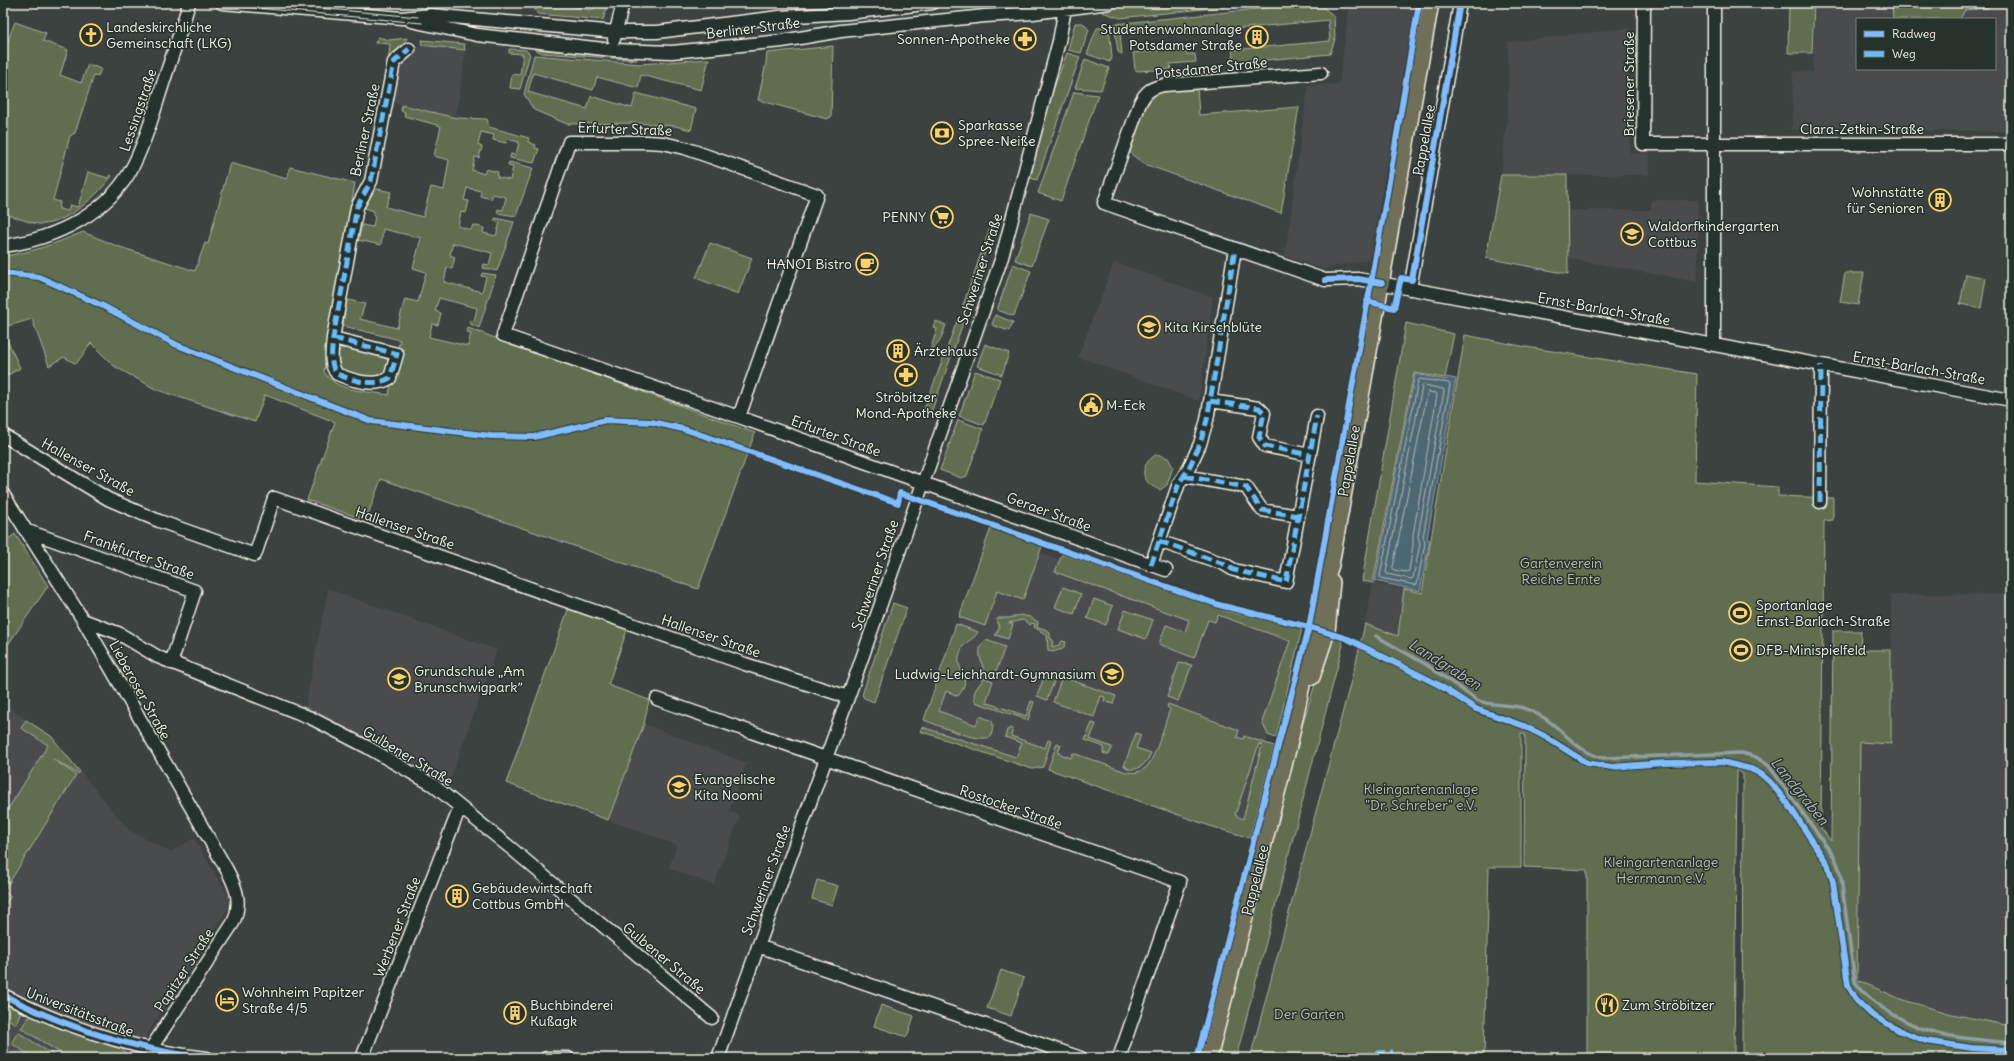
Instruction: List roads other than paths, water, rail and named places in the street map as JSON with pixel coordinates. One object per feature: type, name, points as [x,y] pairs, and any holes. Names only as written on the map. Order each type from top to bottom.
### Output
[{"type":"main road","name":"Pappelallee","points":[[1209,1058],[1300,702],[1323,588],[1331,565],[1382,283],[1430,3]]},
{"type":"street","name":"Lessingstraße","points":[[3,246],[26,241],[73,225],[93,212],[115,192],[134,166],[145,140],[189,3]]},
{"type":"street","name":"Berliner Straße","points":[[222,3],[402,18],[437,16],[616,32],[657,32],[779,17],[848,13],[932,3]]},
{"type":"street","points":[[612,50],[623,3]]},
{"type":"street","name":"Berliner Straße","points":[[402,18],[415,23],[476,35],[612,50],[647,52],[698,50],[782,41],[841,31],[1065,6],[1109,3]]},
{"type":"street","name":"Pappelallee","points":[[1410,289],[1462,3]]},
{"type":"street","name":"Briesener Straße","points":[[1644,3],[1643,144],[1714,145]]},
{"type":"street","points":[[1714,3],[1714,345]]},
{"type":"street","name":"Schweriner Straße","points":[[718,1058],[825,757],[848,697],[1006,244],[1059,40],[1065,6]]},
{"type":"street","name":"Berliner Straße","points":[[333,338],[397,354],[390,378],[382,383],[372,383],[337,374],[332,365],[333,338],[357,207],[371,181],[394,62],[409,50]]},
{"type":"street","name":"Potsdamer Straße","points":[[1320,73],[1164,85],[1151,88],[1144,95],[1140,104],[1104,203],[1325,280],[1358,279],[1382,283]]},
{"type":"street","name":"Erfurter Straße","points":[[739,417],[817,195],[685,148],[663,143],[569,142],[503,335],[923,483]]},
{"type":"street","name":"Clara-Zetkin-Straße","points":[[1714,145],[2011,144]]},
{"type":"street","points":[[1151,565],[1179,483],[1200,444],[1210,401],[1235,249]]},
{"type":"street","name":"Ernst-Barlach-Straße","points":[[1382,283],[2011,400]]},
{"type":"street","points":[[1820,502],[1821,365]]},
{"type":"street","points":[[1210,401],[1259,408],[1264,413],[1259,438],[1265,446],[1310,455]]},
{"type":"street","points":[[1159,541],[1224,564],[1234,570],[1286,582],[1317,416]]},
{"type":"street","name":"Hallenser Straße","points":[[3,435],[108,498],[159,521],[255,555],[274,498],[745,664],[848,697]]},
{"type":"street","points":[[1184,476],[1246,487],[1262,510],[1298,516]]},
{"type":"street","name":"Geraer Straße","points":[[923,483],[1166,570]]},
{"type":"street","name":"Lieberoser Straße","points":[[3,494],[83,620],[232,881],[238,896],[238,906]]},
{"type":"street","name":"Frankfurter Straße","points":[[25,530],[195,591],[171,663]]},
{"type":"street","name":"Gulbener Straße","points":[[83,620],[118,634],[171,663],[311,718],[367,747],[433,785],[518,854],[712,1018]]},
{"type":"street","name":"Rostocker Straße","points":[[657,699],[1180,882],[1119,1058]]},
{"type":"street","name":"Werbener Straße","points":[[362,1058],[460,807]]},
{"type":"street","name":"Papitzer Straße","points":[[150,1050],[233,923],[238,906]]},
{"type":"street","points":[[758,946],[1081,1058]]},
{"type":"street","name":"Universitätsstraße","points":[[3,994],[54,1018],[84,1030],[150,1050],[207,1058]]},
{"type":"street","points":[[546,1058],[568,1058]]},
{"type":"water","points":[[1415,374],[1446,380],[1447,377],[1456,379],[1427,539],[1430,540],[1420,591],[1375,581]]},
{"type":"waterway","name":"Landgraben","points":[[1376,636],[1427,665],[1477,700],[1487,703],[1514,706],[1529,710],[1539,715],[1555,726],[1577,745],[1593,755],[1603,758],[1742,753],[1756,757],[1769,766],[1835,858],[1840,871],[1855,982],[1863,991],[1884,1009],[1921,1028],[1960,1038],[2011,1042]]},
{"type":"tram line","points":[[201,3],[422,23]]},
{"type":"tram line","points":[[261,3],[418,17]]},
{"type":"place","name":"Landeskirchliche Gemeinschaft (LKG)","points":[[91,35]]},
{"type":"place","name":"Studentenwohnanlage Potsdamer Straße","points":[[1257,37]]},
{"type":"place","name":"Sonnen-Apotheke","points":[[1025,39]]},
{"type":"place","name":"Sparkasse Spree-Neiße","points":[[942,133]]},
{"type":"place","name":"Wohnstätte für Senioren","points":[[1940,200]]},
{"type":"place","name":"PENNY","points":[[942,217]]},
{"type":"place","name":"Waldorfkindergarten Cottbus","points":[[1632,234]]},
{"type":"place","name":"HANOI Bistro","points":[[867,264]]},
{"type":"place","name":"Kita Kirschblüte","points":[[1149,327]]},
{"type":"place","name":"Ärztehaus","points":[[898,351]]},
{"type":"place","name":"Ströbitzer Mond-Apotheke","points":[[906,375]]},
{"type":"place","name":"M-Eck","points":[[1091,405]]},
{"type":"place","name":"Sportanlage Ernst-Barlach-Straße","points":[[1740,613]]},
{"type":"place","name":"DFB-Minispielfeld","points":[[1741,650]]},
{"type":"place","name":"Ludwig-Leichhardt-Gymnasium","points":[[1112,674]]},
{"type":"place","name":"Grundschule „Am Brunschwigpark”","points":[[399,679]]},
{"type":"place","name":"Evangelische Kita Noomi","points":[[679,787]]},
{"type":"place","name":"Gebäudewirtschaft Cottbus GmbH","points":[[457,896]]},
{"type":"place","name":"Wohnheim Papitzer Straße 4/5","points":[[227,1000]]},
{"type":"place","name":"Zum Ströbitzer","points":[[1607,1005]]},
{"type":"place","name":"Buchbinderei Kußagk","points":[[515,1013]]},
{"type":"park label","name":"Gartenverein Reiche Ernte","points":[[1561,572]]},
{"type":"park label","name":"Kleingartenanlage \"Dr. Schreber\" e.V.","points":[[1421,798]]},
{"type":"park label","name":"Kleingartenanlage Herrmann e.V.","points":[[1661,870]]},
{"type":"park label","name":"Der Garten","points":[[1309,1014]]}]
